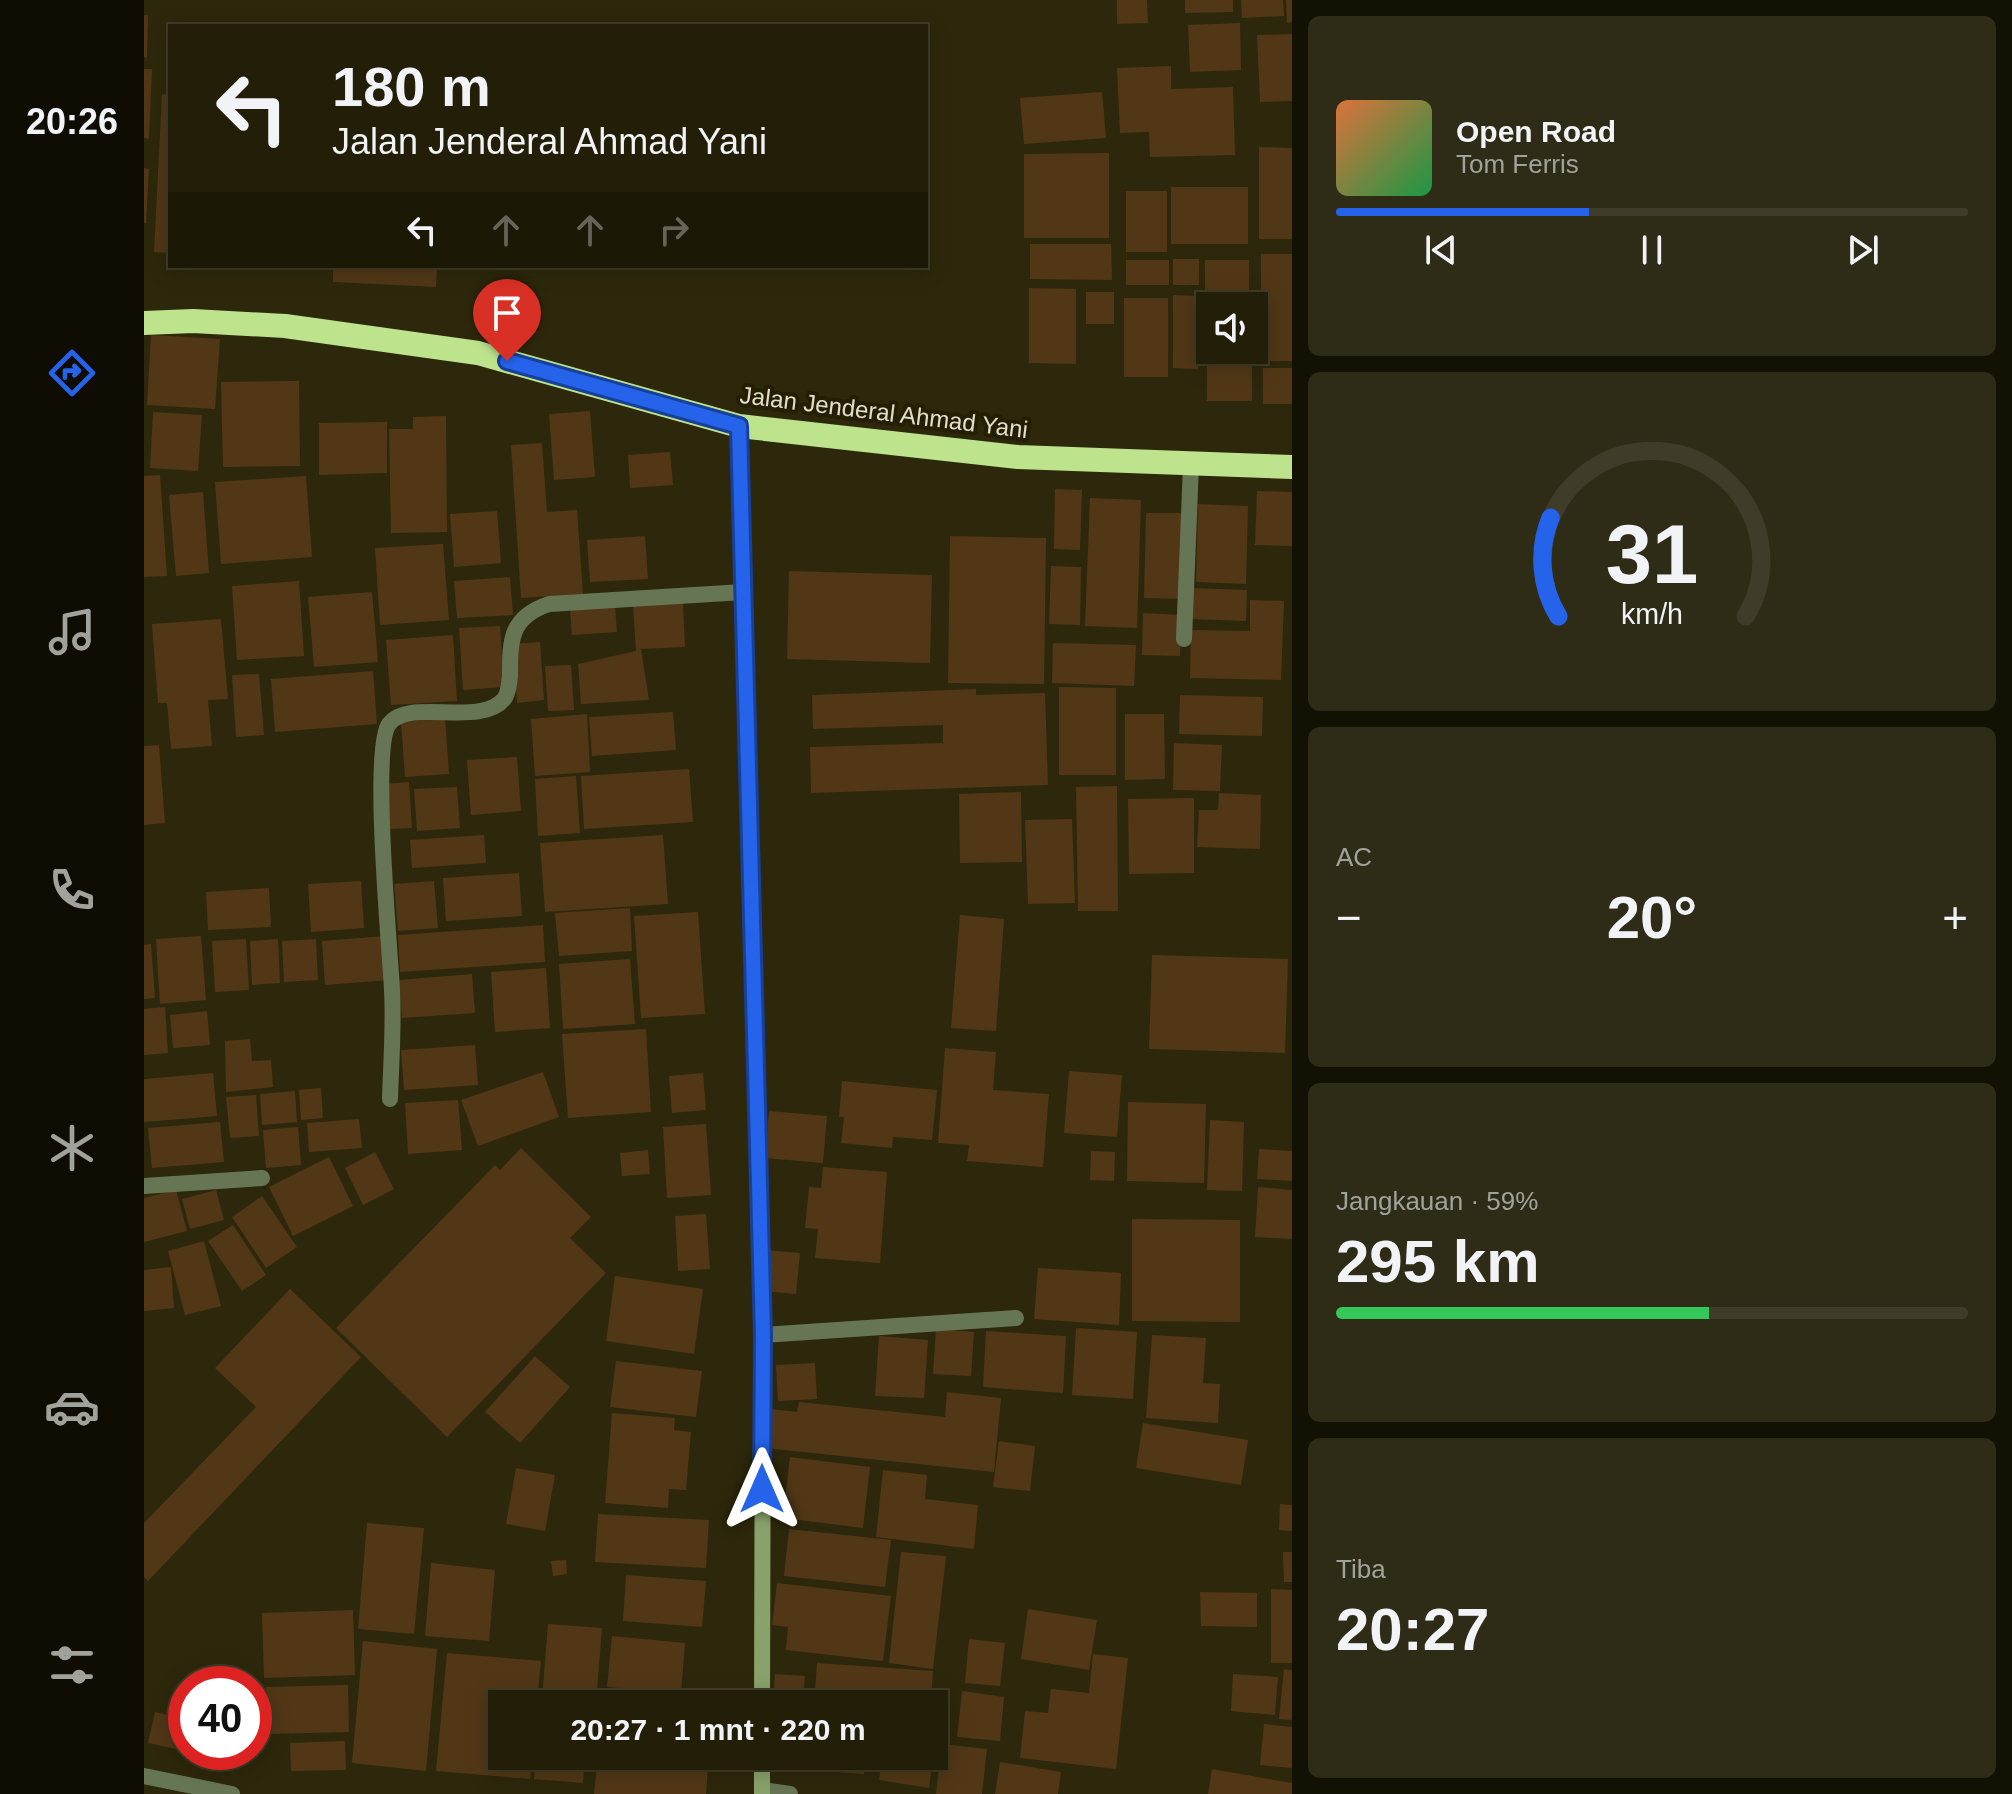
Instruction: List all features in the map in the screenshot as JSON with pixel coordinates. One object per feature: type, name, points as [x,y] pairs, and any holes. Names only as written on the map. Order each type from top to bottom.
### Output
[{"type":"highway","name":"Jalan Jenderal Ahmad Yani","points":[[144,323],[193,321],[285,326],[478,353],[739,426],[1018,457],[1292,467]]},
{"type":"street","points":[[739,426],[763,1335],[762,1690]]},
{"type":"street","points":[[1184,639],[1191,465]]},
{"type":"street","points":[[390,1099],[392,993],[383,813],[385,733],[390,722],[403,714],[468,712],[490,708],[505,699],[509,685],[510,642],[516,626],[535,608],[549,604],[743,592]]},
{"type":"street","points":[[144,1186],[262,1178]]},
{"type":"street","points":[[763,1335],[1016,1318]]},
{"type":"street","points":[[762,1770],[762,1792],[790,1794]]},
{"type":"street","points":[[144,1776],[232,1794]]},
{"type":"building","points":[[1117,0],[1147,0],[1148,23],[1117,24]]},
{"type":"building","points":[[1185,0],[1233,0],[1233,12],[1185,13]]},
{"type":"building","points":[[1241,0],[1283,0],[1284,16],[1242,18]]},
{"type":"building","points":[[1286,0],[1292,0],[1292,22],[1287,23]]},
{"type":"building","points":[[144,15],[148,15],[147,58],[144,57]]},
{"type":"building","points":[[1240,23],[1241,70],[1190,72],[1188,25]]},
{"type":"building","points":[[1292,34],[1292,101],[1260,102],[1257,35]]},
{"type":"building","points":[[1171,66],[1171,89],[1233,87],[1235,155],[1150,157],[1149,132],[1120,133],[1117,68]]},
{"type":"building","points":[[144,69],[152,69],[149,139],[144,138]]},
{"type":"building","points":[[1102,92],[1106,138],[1024,144],[1020,98]]},
{"type":"building","points":[[162,94],[168,95],[168,253],[154,252]]},
{"type":"building","points":[[1259,147],[1292,148],[1292,239],[1259,239]]},
{"type":"building","points":[[1109,153],[1109,238],[1024,238],[1024,154]]},
{"type":"building","points":[[144,168],[149,169],[146,223],[144,223]]},
{"type":"building","points":[[1171,187],[1248,187],[1248,244],[1171,244]]},
{"type":"building","points":[[1126,191],[1167,191],[1167,252],[1126,252]]},
{"type":"building","points":[[1030,244],[1111,244],[1112,280],[1030,279]]},
{"type":"building","points":[[1261,254],[1292,254],[1292,361],[1268,361],[1268,292],[1261,292]]},
{"type":"building","points":[[1173,259],[1199,259],[1199,285],[1173,285]]},
{"type":"building","points":[[1126,260],[1169,260],[1169,285],[1126,285]]},
{"type":"building","points":[[1205,260],[1249,260],[1249,292],[1205,292]]},
{"type":"building","points":[[333,268],[437,268],[436,287],[333,282]]},
{"type":"building","points":[[1029,288],[1076,289],[1076,364],[1029,363]]},
{"type":"building","points":[[1086,292],[1114,292],[1114,324],[1086,324]]},
{"type":"building","points":[[1173,295],[1196,296],[1198,369],[1173,368]]},
{"type":"building","points":[[1124,298],[1168,298],[1168,377],[1124,377]]},
{"type":"building","points":[[151,335],[220,339],[215,409],[147,405]]},
{"type":"building","points":[[1207,364],[1252,364],[1252,401],[1207,401]]},
{"type":"building","points":[[1263,368],[1292,368],[1292,404],[1263,404]]},
{"type":"building","points":[[299,381],[300,466],[223,467],[221,382]]},
{"type":"building","points":[[590,411],[595,477],[554,480],[549,414]]},
{"type":"building","points":[[153,412],[202,415],[198,471],[150,468]]},
{"type":"building","points":[[446,416],[447,532],[391,533],[389,429],[413,429],[413,417]]},
{"type":"building","points":[[387,422],[387,473],[319,475],[319,423]]},
{"type":"building","points":[[542,443],[547,512],[577,510],[583,594],[521,598],[511,445]]},
{"type":"building","points":[[670,452],[673,485],[630,488],[628,455]]},
{"type":"building","points":[[160,475],[167,576],[144,577],[144,476]]},
{"type":"building","points":[[306,476],[312,557],[221,564],[215,482]]},
{"type":"building","points":[[1055,489],[1082,490],[1080,550],[1054,549]]},
{"type":"building","points":[[1257,491],[1292,492],[1292,546],[1255,545]]},
{"type":"building","points":[[203,492],[209,573],[176,576],[169,495]]},
{"type":"building","points":[[1090,498],[1141,500],[1137,628],[1085,626]]},
{"type":"building","points":[[1198,504],[1248,506],[1246,584],[1196,582]]},
{"type":"building","points":[[497,511],[501,563],[454,567],[450,514]]},
{"type":"building","points":[[1146,513],[1184,513],[1182,599],[1144,598]]},
{"type":"building","points":[[645,536],[648,579],[590,582],[587,540]]},
{"type":"building","points":[[950,536],[1046,538],[1044,684],[948,683]]},
{"type":"building","points":[[443,544],[449,620],[380,625],[375,548]]},
{"type":"building","points":[[1051,566],[1081,567],[1080,625],[1049,624]]},
{"type":"building","points":[[789,571],[932,575],[930,663],[787,659]]},
{"type":"building","points":[[510,577],[513,615],[457,618],[454,581]]},
{"type":"building","points":[[299,581],[304,656],[237,660],[232,586]]},
{"type":"building","points":[[1189,588],[1247,590],[1246,621],[1188,619]]},
{"type":"building","points":[[372,592],[378,662],[314,667],[308,597]]},
{"type":"building","points":[[1250,600],[1284,601],[1281,680],[1190,678],[1191,630],[1250,631]]},
{"type":"building","points":[[683,602],[685,647],[641,649],[649,700],[581,704],[578,664],[636,651],[633,606]]},
{"type":"building","points":[[615,607],[617,632],[572,635],[570,610]]},
{"type":"building","points":[[1143,613],[1181,615],[1180,656],[1142,655]]},
{"type":"building","points":[[221,619],[228,699],[208,700],[212,746],[171,749],[167,703],[158,703],[152,624]]},
{"type":"building","points":[[500,626],[504,687],[463,690],[459,628]]},
{"type":"building","points":[[453,635],[457,701],[391,705],[386,640]]},
{"type":"building","points":[[540,642],[544,700],[517,703],[513,644]]},
{"type":"building","points":[[1053,643],[1136,645],[1134,686],[1052,683]]},
{"type":"building","points":[[571,665],[574,710],[548,711],[545,666]]},
{"type":"building","points":[[373,671],[377,724],[275,732],[271,679]]},
{"type":"building","points":[[259,674],[264,735],[236,737],[232,675]]},
{"type":"building","points":[[1059,687],[1116,688],[1116,775],[1059,775]]},
{"type":"building","points":[[976,689],[976,695],[1045,693],[1048,785],[811,793],[810,747],[943,743],[943,725],[813,729],[812,695]]},
{"type":"building","points":[[1180,695],[1263,697],[1262,736],[1179,734]]},
{"type":"building","points":[[673,712],[676,750],[592,756],[589,717]]},
{"type":"building","points":[[587,714],[590,772],[535,776],[531,719]]},
{"type":"building","points":[[1125,714],[1164,714],[1165,779],[1125,780]]},
{"type":"building","points":[[445,719],[449,774],[405,777],[401,722]]},
{"type":"building","points":[[1174,743],[1222,745],[1220,791],[1173,790]]},
{"type":"building","points":[[159,745],[165,823],[144,825],[144,746]]},
{"type":"building","points":[[517,757],[521,811],[471,815],[467,760]]},
{"type":"building","points":[[689,769],[693,822],[584,829],[581,776]]},
{"type":"building","points":[[576,776],[580,833],[538,836],[535,779]]},
{"type":"building","points":[[409,782],[412,828],[390,829],[386,784]]},
{"type":"building","points":[[1117,786],[1118,911],[1078,911],[1076,787]]},
{"type":"building","points":[[457,787],[460,828],[417,831],[414,789]]},
{"type":"building","points":[[1021,792],[1022,862],[960,863],[959,794]]},
{"type":"building","points":[[1219,793],[1261,795],[1260,849],[1197,847],[1199,810],[1218,810]]},
{"type":"building","points":[[1194,798],[1194,873],[1129,874],[1128,799]]},
{"type":"building","points":[[1072,819],[1075,903],[1028,904],[1025,820]]},
{"type":"building","points":[[484,835],[486,863],[412,868],[410,840]]},
{"type":"building","points":[[663,835],[668,904],[545,912],[540,843]]},
{"type":"building","points":[[519,873],[522,916],[446,921],[443,878]]},
{"type":"building","points":[[361,881],[364,928],[311,932],[308,884]]},
{"type":"building","points":[[434,881],[438,928],[398,931],[394,884]]},
{"type":"building","points":[[269,888],[271,927],[208,930],[206,892]]},
{"type":"building","points":[[630,908],[632,951],[559,956],[555,913]]},
{"type":"building","points":[[698,912],[705,1014],[641,1018],[634,916]]},
{"type":"building","points":[[960,915],[1004,919],[996,1031],[951,1028]]},
{"type":"building","points":[[543,925],[545,962],[400,972],[398,935]]},
{"type":"building","points":[[201,936],[206,1000],[160,1004],[156,939]]},
{"type":"building","points":[[385,936],[389,980],[325,985],[322,941]]},
{"type":"building","points":[[246,939],[249,990],[215,992],[212,941]]},
{"type":"building","points":[[278,939],[280,983],[252,985],[250,941]]},
{"type":"building","points":[[316,939],[318,980],[284,982],[282,941]]},
{"type":"building","points":[[151,944],[155,998],[144,999],[144,945]]},
{"type":"building","points":[[1152,955],[1288,959],[1285,1053],[1149,1049]]},
{"type":"building","points":[[630,959],[635,1024],[563,1029],[559,964]]},
{"type":"building","points":[[546,968],[550,1028],[495,1032],[491,972]]},
{"type":"building","points":[[472,974],[475,1013],[402,1018],[399,980]]},
{"type":"building","points":[[165,1007],[168,1053],[144,1055],[144,1009]]},
{"type":"building","points":[[207,1011],[210,1045],[173,1048],[170,1015]]},
{"type":"building","points":[[646,1029],[651,1112],[568,1118],[562,1034]]},
{"type":"building","points":[[250,1039],[252,1061],[271,1060],[273,1087],[226,1092],[225,1041]]},
{"type":"building","points":[[475,1045],[478,1085],[404,1090],[401,1050]]},
{"type":"building","points":[[945,1048],[996,1052],[993,1090],[1049,1094],[1043,1167],[967,1161],[969,1145],[938,1143]]},
{"type":"building","points":[[1069,1071],[1122,1075],[1117,1137],[1064,1133]]},
{"type":"building","points":[[543,1072],[559,1117],[478,1146],[461,1100]]},
{"type":"building","points":[[213,1073],[217,1116],[144,1122],[144,1079]]},
{"type":"building","points":[[703,1073],[706,1110],[672,1113],[669,1076]]},
{"type":"building","points":[[842,1081],[937,1090],[932,1140],[893,1137],[892,1148],[841,1143],[844,1117],[839,1117]]},
{"type":"building","points":[[321,1088],[323,1118],[301,1120],[299,1090]]},
{"type":"building","points":[[295,1091],[297,1122],[262,1125],[260,1094]]},
{"type":"building","points":[[256,1095],[259,1136],[230,1138],[226,1097]]},
{"type":"building","points":[[458,1100],[462,1150],[408,1154],[405,1103]]},
{"type":"building","points":[[1128,1102],[1206,1104],[1204,1183],[1127,1181]]},
{"type":"building","points":[[769,1111],[827,1116],[823,1163],[765,1158]]},
{"type":"building","points":[[359,1119],[362,1148],[309,1152],[307,1123]]},
{"type":"building","points":[[1210,1120],[1244,1122],[1242,1191],[1207,1190]]},
{"type":"building","points":[[220,1122],[224,1162],[152,1168],[148,1128]]},
{"type":"building","points":[[706,1124],[711,1195],[667,1198],[663,1127]]},
{"type":"building","points":[[298,1127],[301,1165],[266,1168],[263,1130]]},
{"type":"building","points":[[521,1148],[591,1217],[570,1238],[606,1273],[447,1437],[336,1328],[495,1165],[500,1170]]},
{"type":"building","points":[[1259,1149],[1292,1151],[1292,1181],[1257,1179]]},
{"type":"building","points":[[648,1150],[650,1174],[622,1176],[620,1153]]},
{"type":"building","points":[[1091,1151],[1115,1152],[1114,1181],[1090,1180]]},
{"type":"building","points":[[375,1152],[394,1189],[363,1205],[345,1168]]},
{"type":"building","points":[[329,1157],[353,1206],[293,1236],[269,1187]]},
{"type":"building","points":[[823,1167],[887,1172],[880,1263],[815,1258],[818,1229],[805,1228],[809,1187],[821,1188]]},
{"type":"building","points":[[1258,1187],[1292,1190],[1292,1239],[1255,1237]]},
{"type":"building","points":[[176,1190],[187,1231],[144,1242],[144,1198]]},
{"type":"building","points":[[216,1190],[224,1220],[190,1229],[182,1199]]},
{"type":"building","points":[[262,1196],[297,1247],[266,1268],[232,1217]]},
{"type":"building","points":[[706,1214],[710,1269],[678,1271],[675,1216]]},
{"type":"building","points":[[1132,1219],[1240,1220],[1240,1322],[1132,1321]]},
{"type":"building","points":[[233,1225],[266,1275],[242,1291],[208,1241]]},
{"type":"building","points":[[204,1241],[221,1306],[185,1315],[168,1251]]},
{"type":"building","points":[[765,1250],[800,1253],[796,1294],[762,1291]]},
{"type":"building","points":[[171,1267],[174,1308],[144,1311],[144,1270]]},
{"type":"building","points":[[1038,1268],[1121,1273],[1119,1325],[1034,1319]]},
{"type":"building","points":[[615,1276],[703,1289],[694,1354],[606,1341]]},
{"type":"building","points":[[290,1289],[361,1357],[148,1581],[144,1577],[144,1523],[256,1407],[215,1368]]},
{"type":"building","points":[[1076,1328],[1137,1332],[1133,1399],[1072,1395]]},
{"type":"building","points":[[936,1329],[974,1332],[971,1376],[933,1374]]},
{"type":"building","points":[[986,1331],[1066,1336],[1063,1393],[983,1387]]},
{"type":"building","points":[[1152,1335],[1206,1338],[1203,1383],[1220,1384],[1218,1423],[1146,1418]]},
{"type":"building","points":[[879,1336],[928,1340],[924,1398],[875,1396]]},
{"type":"building","points":[[535,1356],[570,1387],[520,1443],[485,1412]]},
{"type":"building","points":[[616,1361],[702,1371],[696,1417],[610,1407]]},
{"type":"building","points":[[815,1363],[817,1399],[778,1401],[776,1365]]},
{"type":"building","points":[[947,1392],[1001,1398],[994,1472],[765,1448],[769,1409],[797,1412],[799,1402],[945,1417]]},
{"type":"building","points":[[612,1413],[675,1418],[674,1430],[691,1432],[686,1490],[669,1489],[668,1508],[605,1503]]},
{"type":"building","points":[[1143,1423],[1248,1440],[1241,1485],[1136,1468]]},
{"type":"building","points":[[999,1441],[1035,1446],[1030,1491],[993,1487]]},
{"type":"building","points":[[790,1457],[870,1467],[863,1528],[783,1518]]},
{"type":"building","points":[[516,1468],[555,1475],[545,1531],[506,1524]]},
{"type":"building","points":[[883,1470],[927,1475],[925,1499],[978,1505],[974,1549],[876,1537]]},
{"type":"building","points":[[1280,1504],[1292,1505],[1292,1531],[1279,1530]]},
{"type":"building","points":[[598,1514],[709,1520],[706,1568],[595,1562]]},
{"type":"building","points":[[367,1523],[424,1528],[414,1634],[358,1629]]},
{"type":"building","points":[[789,1529],[891,1540],[885,1587],[784,1576]]},
{"type":"building","points":[[901,1552],[946,1556],[933,1669],[889,1663]]},
{"type":"building","points":[[1283,1552],[1292,1552],[1292,1582],[1284,1582]]},
{"type":"building","points":[[566,1560],[567,1574],[553,1576],[551,1561]]},
{"type":"building","points":[[431,1563],[495,1570],[489,1641],[425,1636]]},
{"type":"building","points":[[626,1575],[706,1581],[702,1627],[623,1621]]},
{"type":"building","points":[[777,1583],[891,1596],[883,1661],[786,1650],[788,1627],[772,1625]]},
{"type":"building","points":[[1271,1589],[1292,1590],[1292,1663],[1271,1663]]},
{"type":"building","points":[[1200,1592],[1257,1593],[1257,1627],[1201,1626]]},
{"type":"building","points":[[1028,1609],[1097,1620],[1089,1670],[1021,1659]]},
{"type":"building","points":[[353,1610],[355,1675],[272,1678],[272,1666],[264,1666],[262,1613]]},
{"type":"building","points":[[548,1624],[602,1628],[597,1690],[543,1690]]},
{"type":"building","points":[[612,1636],[685,1643],[681,1690],[607,1687]]},
{"type":"building","points":[[969,1639],[1005,1643],[1000,1686],[965,1683]]},
{"type":"building","points":[[363,1641],[437,1649],[426,1771],[352,1763]]},
{"type":"building","points":[[447,1653],[541,1661],[538,1690],[488,1690],[488,1770],[531,1770],[530,1779],[436,1771]]},
{"type":"building","points":[[1093,1654],[1128,1658],[1116,1769],[1020,1758],[1025,1711],[1048,1713],[1051,1689],[1089,1693]]},
{"type":"building","points":[[817,1663],[933,1671],[932,1690],[815,1690]]},
{"type":"building","points":[[1284,1669],[1292,1670],[1292,1720],[1279,1719]]},
{"type":"building","points":[[775,1674],[805,1676],[804,1690],[774,1690]]},
{"type":"building","points":[[1233,1674],[1278,1677],[1275,1715],[1231,1711]]},
{"type":"building","points":[[348,1685],[349,1732],[272,1734],[272,1687]]},
{"type":"building","points":[[962,1691],[1004,1697],[1000,1741],[957,1737]]},
{"type":"building","points":[[155,1712],[168,1715],[168,1747],[148,1743]]},
{"type":"building","points":[[1264,1724],[1292,1727],[1292,1768],[1260,1765]]},
{"type":"building","points":[[345,1741],[346,1770],[291,1771],[290,1743]]},
{"type":"building","points":[[948,1745],[987,1749],[982,1794],[936,1794],[939,1770],[948,1770]]},
{"type":"building","points":[[1000,1762],[1061,1772],[1058,1794],[995,1794]]},
{"type":"building","points":[[1212,1769],[1292,1783],[1292,1794],[1208,1794]]},
{"type":"building","points":[[535,1770],[584,1770],[583,1783],[534,1779]]},
{"type":"building","points":[[597,1770],[708,1770],[706,1794],[594,1794]]},
{"type":"building","points":[[808,1770],[864,1770],[864,1774]]},
{"type":"building","points":[[880,1770],[931,1770],[929,1788],[879,1780]]},
{"type":"route","points":[[507,361],[739,426],[763,1335],[762,1489]]}]
